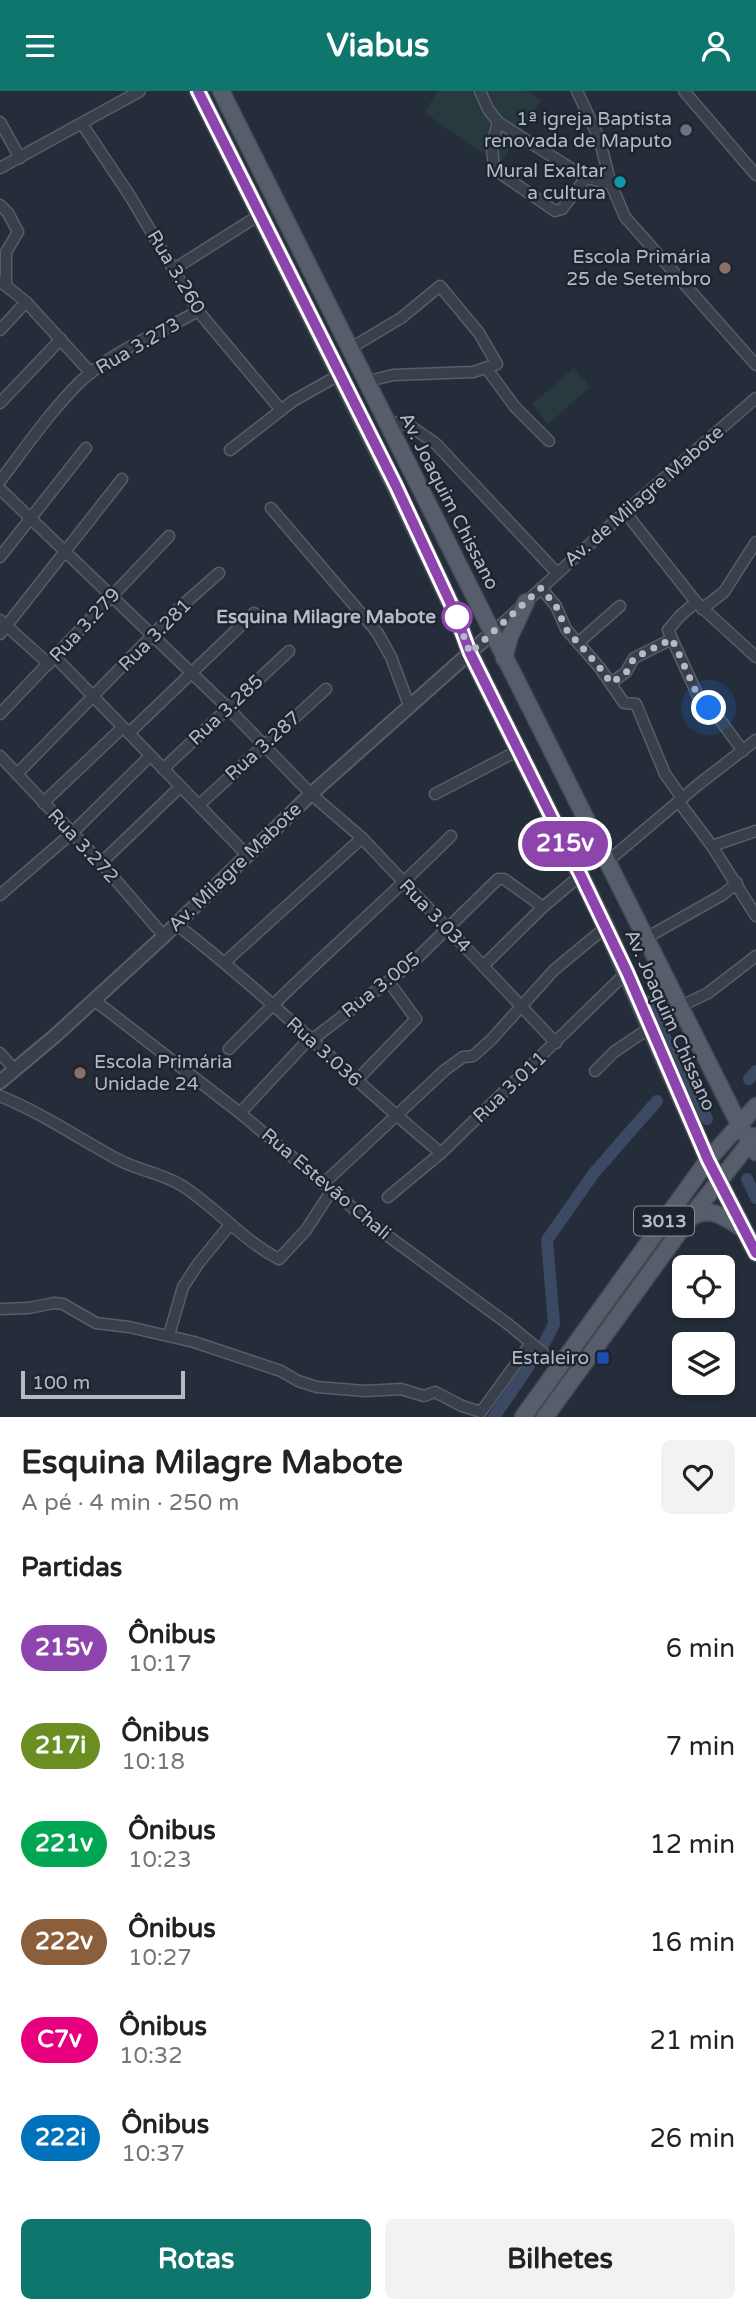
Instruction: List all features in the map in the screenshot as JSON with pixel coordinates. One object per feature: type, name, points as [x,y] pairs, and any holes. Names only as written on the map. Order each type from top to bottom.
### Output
[{"type":"main road","points":[[198,91],[339,375]]},
{"type":"main road","name":"Av. Joaquim Chissano","points":[[221,91],[740,1124],[754,1142]]},
{"type":"main road","name":"Av. Joaquim Chissano","points":[[339,375],[396,486],[456,615],[470,653],[606,927],[708,1160],[756,1253]]},
{"type":"main road","points":[[504,658],[510,636],[526,603]]},
{"type":"main road","name":"3013","points":[[559,1366],[708,1160],[756,1106]]},
{"type":"main road","points":[[545,1417],[688,1220],[754,1142]]},
{"type":"main road","points":[[688,1220],[700,1212],[711,1213],[724,1217],[744,1230]]},
{"type":"main road","points":[[523,1417],[559,1366]]},
{"type":"street","points":[[0,168],[140,91]]},
{"type":"street","points":[[480,91],[488,109],[498,122],[586,178],[611,184]]},
{"type":"street","points":[[577,91],[599,138],[611,184],[625,217],[756,365]]},
{"type":"street","points":[[684,91],[752,163],[756,175]]},
{"type":"street","points":[[0,122],[20,158]]},
{"type":"street","points":[[498,122],[492,146],[494,169],[555,211],[562,209],[586,178]]},
{"type":"street","name":"Rua 3.260","points":[[82,124],[198,311],[281,410]]},
{"type":"street","points":[[0,205],[8,213],[18,232],[6,252],[3,283],[26,302],[91,373]]},
{"type":"street","points":[[174,269],[261,214]]},
{"type":"street","points":[[349,349],[401,318],[440,286],[479,333],[496,362],[495,366],[473,372],[393,375],[365,382]]},
{"type":"street","points":[[0,330],[26,302]]},
{"type":"street","name":"Rua 3.273","points":[[0,481],[58,406],[91,373],[134,344],[198,311]]},
{"type":"street","points":[[0,403],[61,339]]},
{"type":"street","points":[[487,369],[515,407],[549,441]]},
{"type":"street","points":[[230,450],[281,410],[339,375]]},
{"type":"street","name":"Av. de Milagre Mabote","points":[[470,653],[756,398]]},
{"type":"street","points":[[385,420],[410,426],[435,443],[557,573]]},
{"type":"street","points":[[0,557],[86,448]]},
{"type":"street","points":[[122,479],[2,627],[52,660],[92,697],[200,804],[246,854]]},
{"type":"street","name":"Rua 3.034","points":[[0,489],[229,709],[311,794],[362,838],[556,1043]]},
{"type":"street","points":[[271,508],[377,632],[391,657],[409,705]]},
{"type":"street","points":[[625,512],[699,606],[756,657]]},
{"type":"street","name":"Rua 3.279","points":[[0,714],[169,536]]},
{"type":"street","points":[[743,751],[721,725],[718,717],[698,696],[668,629],[699,606],[724,592],[756,543]]},
{"type":"street","name":"Rua 3.281","points":[[17,774],[177,610],[219,573]]},
{"type":"street","points":[[541,588],[556,606],[566,629],[611,683],[624,703],[636,704],[665,774],[752,903],[756,916]]},
{"type":"street","points":[[578,643],[620,605]]},
{"type":"street","points":[[43,803],[191,673],[254,613]]},
{"type":"street","points":[[611,683],[626,673],[634,658],[672,639]]},
{"type":"street","name":"Rua 3.285","points":[[163,769],[289,651]]},
{"type":"street","name":"Av. Milagre Mabote","points":[[0,1082],[164,936],[311,794],[470,653]]},
{"type":"street","name":"Rua 3.287","points":[[200,804],[326,689]]},
{"type":"street","points":[[608,861],[756,740]]},
{"type":"street","points":[[435,794],[519,750]]},
{"type":"street","name":"Rua 3.272","points":[[0,756],[101,863],[164,936]]},
{"type":"street","points":[[0,895],[72,833],[150,756]]},
{"type":"street","points":[[101,863],[180,787]]},
{"type":"street","points":[[712,846],[756,831]]},
{"type":"street","points":[[229,1049],[271,1005],[349,935],[451,836]]},
{"type":"street","points":[[225,962],[362,838]]},
{"type":"street","points":[[483,966],[543,907],[581,876]]},
{"type":"street","name":"Rua 3.005","points":[[240,1113],[312,1038],[412,963],[501,877],[543,907]]},
{"type":"street","points":[[646,938],[722,895],[737,883]]},
{"type":"street","name":"Rua 3.036","points":[[176,924],[225,962],[271,1005],[312,1038],[356,1081],[441,1153]]},
{"type":"street","points":[[0,1096],[64,1127],[119,1161],[180,1184],[208,1204],[229,1226],[279,1259],[303,1234],[328,1186],[396,1115],[463,1057],[473,1056],[554,970],[606,927]]},
{"type":"street","points":[[681,1006],[708,993],[756,956]]},
{"type":"street","name":"Rua 3.011","points":[[388,1197],[441,1153],[627,972]]},
{"type":"street","points":[[356,1081],[416,1019],[389,982]]},
{"type":"street","name":"Rua Estevão Chali","points":[[94,1000],[240,1113],[373,1225],[559,1366]]},
{"type":"street","points":[[594,1071],[614,1052],[651,1027]]},
{"type":"street","points":[[0,1053],[15,1070]]},
{"type":"street","points":[[169,1335],[181,1292],[198,1264],[229,1226]]},
{"type":"street","points":[[0,1309],[63,1304],[96,1323],[169,1335],[281,1371],[298,1381],[317,1387],[365,1391],[401,1389],[424,1397],[435,1392],[481,1412],[531,1343]]},
{"type":"shaded area","points":[[437,91],[527,91],[541,100],[499,165],[425,113]]},
{"type":"shaded area","points":[[574,368],[590,387],[548,424],[532,404]]},
{"type":"waterway","points":[[646,1001],[707,1119]]},
{"type":"waterway","points":[[749,1079],[756,1071]]},
{"type":"waterway","points":[[544,1344],[554,1324],[547,1240],[594,1173],[657,1101]]},
{"type":"waterway","points":[[747,1179],[756,1198]]},
{"type":"waterway","points":[[494,1417],[529,1366]]},
{"type":"bus line","name":"215v","points":[[198,91],[396,486],[456,615],[470,653],[627,972],[708,1160],[756,1253]]},
{"type":"place","name":"1ª igreja Baptista renovada de Maputo","points":[[686,130]]},
{"type":"place","name":"Mural Exaltar a cultura","points":[[620,182]]},
{"type":"place","name":"Escola Primária 25 de Setembro","points":[[725,268]]},
{"type":"place","name":"Esquina Milagre Mabote","points":[[457,617]]},
{"type":"place","name":"Escola Primária Unidade 24","points":[[80,1073]]},
{"type":"place","name":"Estaleiro","points":[[603,1358]]},
{"type":"route","points":[[457,617],[456,615],[470,653],[541,588],[556,606],[566,629],[611,683],[626,673],[634,658],[672,639],[698,696],[709,708]]}]
